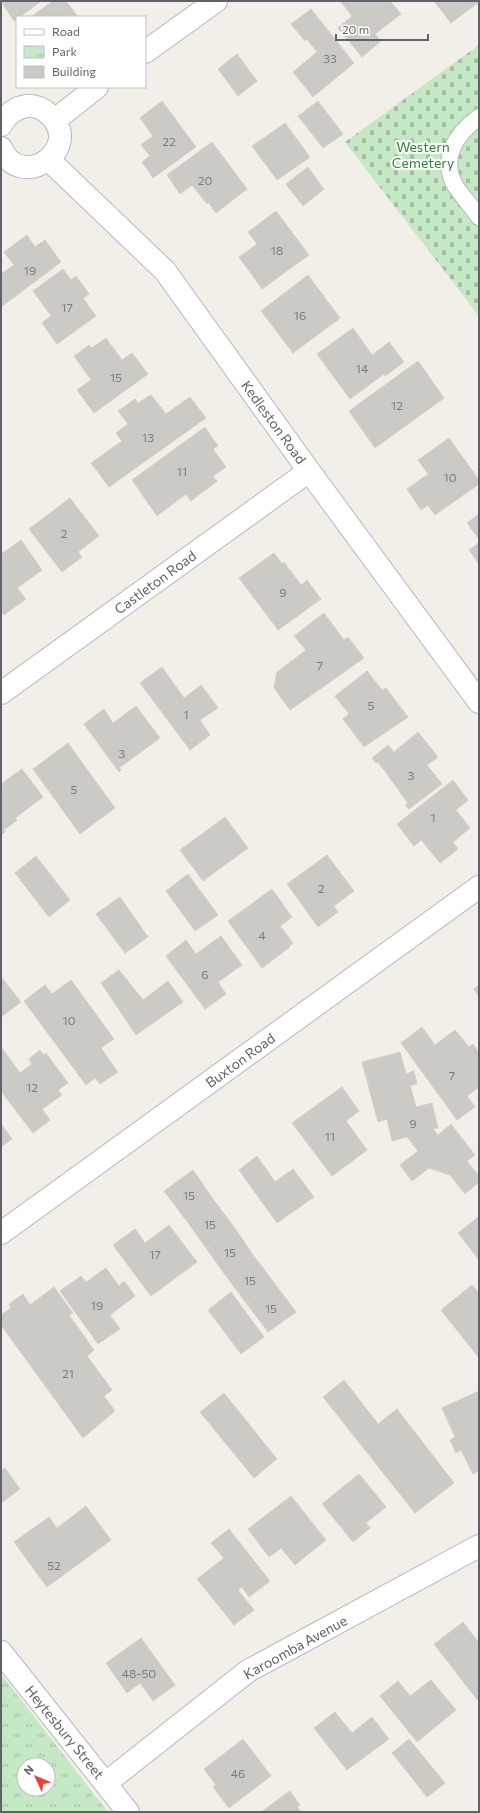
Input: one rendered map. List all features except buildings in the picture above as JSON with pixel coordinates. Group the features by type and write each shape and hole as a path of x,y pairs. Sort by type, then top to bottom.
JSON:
{"street":[{"path":"146,51 216,1"},
{"path":"55,120 96,88"},
{"path":"2,153 10,161 20,166 30,168 49,160 59,145 60,136 55,120 48,112 39,108 28,106 18,108 4,114"},
{"name":"Kedleston Road","path":"49,160 165,271 309,471 479,702"},
{"name":"Castleton Road","path":"1,693 309,471"},
{"name":"Buxton Road","path":"1,1233 479,888"},
{"name":"Karoomba Avenue","path":"106,1783 248,1671 479,1546"},
{"name":"Heytesbury Street","path":"1,1652 128,1812"}],"lane":[{"path":"479,117 465,128 455,140 450,155 450,172 456,186 479,217"}],"green space":[{"name":"Western Cemetery","path":"479,45 479,316 345,142"},
{"path":"1,1674 108,1812 1,1812"}]}
